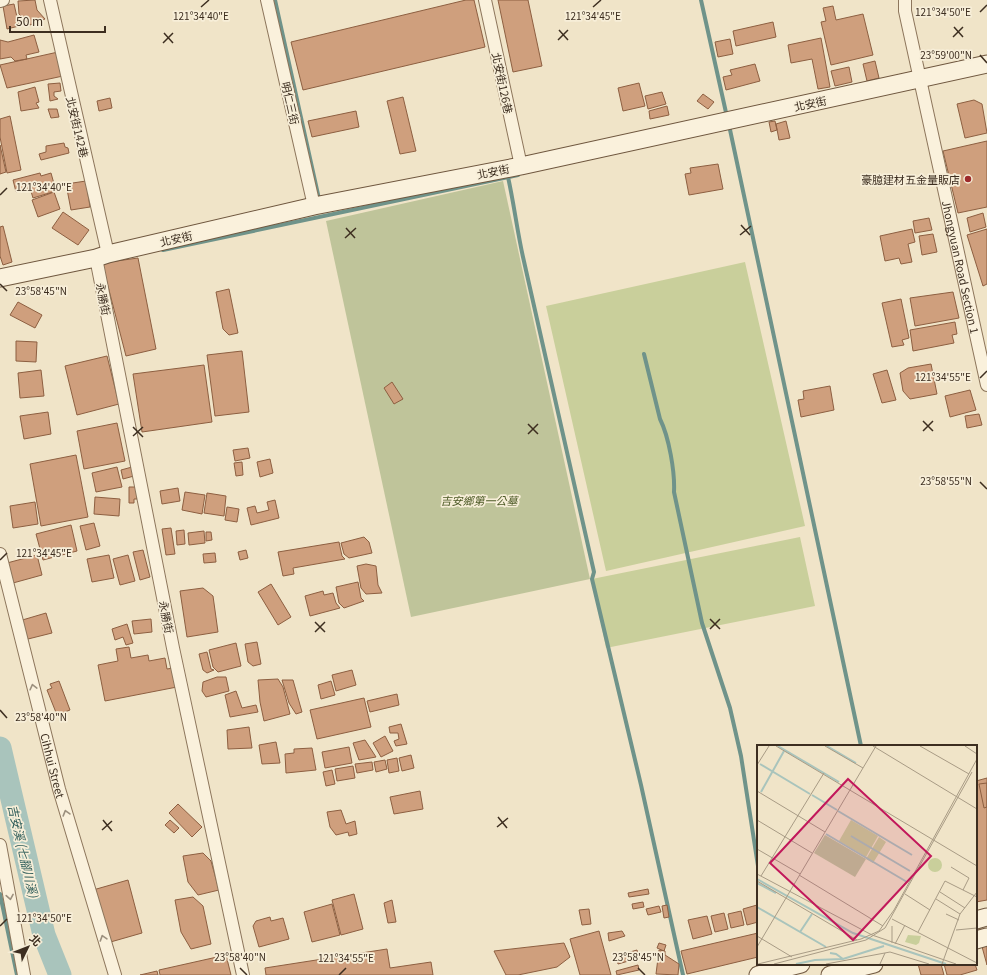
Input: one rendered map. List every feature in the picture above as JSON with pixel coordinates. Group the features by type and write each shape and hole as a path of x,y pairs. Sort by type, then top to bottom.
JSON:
{"street":[{"name":"北安街142巷","path":"50,0 102,256"},
{"name":"明仁三街","path":"267,0 314,206"},
{"name":"北安街126巷","path":"485,0 521,166"},
{"name":"Jhongyuan Road Section 1","path":"905,0 905,11 919,80 987,385"},
{"name":"北安街","path":"0,278 102,256 314,206 521,166 987,64"},
{"name":"永勝街","path":"102,256 173,648 243,975"},
{"name":"Cihhui Street","path":"0,554 59,789 115,975"},
{"path":"0,845 24,975"},
{"path":"977,920 987,917"},
{"path":"977,940 987,937"},
{"path":"758,975 797,965"},
{"path":"830,975 870,965"}],"green space":[{"name":"吉安鄉第一公墓","path":"503,181 590,579 411,617 326,221"},
{"path":"745,262 805,526 606,571 546,306"},
{"path":"800,537 815,606 606,648 592,579"}],"building":[{"path":"35,0 37,10 45,19 30,25 19,14 18,1"},
{"path":"466,0 474,0 485,47 303,90 291,42"},
{"path":"498,0 528,0 542,66 513,72"},
{"path":"14,4 19,26 7,29 3,6"},
{"path":"833,6 836,20 863,14 873,55 831,65 821,22 826,21 823,8"},
{"path":"773,22 776,37 736,46 733,31"},
{"path":"34,35 39,52 26,55 27,59 15,61 11,57 0,59 0,40 8,42"},
{"path":"821,38 830,87 818,89 812,59 791,63 788,45"},
{"path":"730,39 733,54 718,57 715,42"},
{"path":"58,52 63,76 7,88 0,65"},
{"path":"875,61 879,78 867,81 863,64"},
{"path":"755,64 760,81 726,90 723,77 732,75 730,70"},
{"path":"849,67 852,82 835,86 831,71"},
{"path":"60,83 61,91 54,92 54,96 58,99 50,101 48,84"},
{"path":"639,83 645,106 623,111 618,88"},
{"path":"35,87 39,102 36,103 39,108 21,111 18,92"},
{"path":"662,92 666,104 648,109 645,96"},
{"path":"703,94 714,102 708,109 697,101"},
{"path":"403,97 416,151 400,154 387,101"},
{"path":"110,98 112,108 99,111 97,101"},
{"path":"974,100 982,104 987,133 965,138 957,104"},
{"path":"667,106 669,115 650,119 649,111"},
{"path":"48,109 57,109 59,117 51,118"},
{"path":"356,111 359,127 312,137 308,121"},
{"path":"10,116 21,170 7,173 0,137 0,119"},
{"path":"775,121 777,130 771,132 769,122"},
{"path":"786,121 790,138 779,140 776,124"},
{"name":"豪臆建材五金量販店","path":"987,141 987,207 958,213 943,151"},
{"path":"64,143 65,147 68,148 69,153 41,160 39,154 46,152 46,146"},
{"path":"0,145 6,172 0,174"},
{"path":"718,164 723,189 689,195 685,174 691,173 690,168"},
{"path":"40,173 41,176 51,173 56,191 33,198 30,188 16,192 13,180"},
{"path":"86,181 90,207 71,210 66,184"},
{"path":"54,192 60,209 38,217 32,200"},
{"path":"63,212 89,230 78,245 52,228"},
{"path":"983,213 986,227 970,232 967,218"},
{"path":"929,218 932,230 915,233 913,221"},
{"path":"3,226 12,262 3,265 0,256 0,227"},
{"path":"912,229 915,242 908,244 912,262 901,264 899,258 885,261 880,236"},
{"path":"987,229 987,284 983,286 967,235"},
{"path":"933,234 937,252 922,255 919,236"},
{"path":"138,258 156,349 126,356 102,263"},
{"path":"229,289 238,333 229,335 223,329 216,292"},
{"path":"953,292 959,318 915,326 910,298"},
{"path":"901,299 909,338 902,340 904,345 892,347 882,303"},
{"path":"18,302 42,315 35,328 10,315"},
{"path":"955,322 957,334 952,335 954,343 913,351 910,330"},
{"path":"16,341 37,342 36,362 16,361"},
{"path":"242,351 249,412 215,416 207,355"},
{"path":"107,356 119,404 77,415 65,366"},
{"path":"931,364 937,394 910,399 903,391 900,373 908,368"},
{"path":"204,365 212,422 142,432 133,374"},
{"path":"41,370 44,396 20,398 18,373"},
{"path":"887,370 896,400 882,403 873,374"},
{"path":"392,382 403,399 394,404 384,388"},
{"path":"830,386 834,410 801,417 798,400 804,399 803,391"},
{"path":"970,390 976,410 950,417 945,396"},
{"path":"48,412 51,434 24,439 20,416"},
{"path":"979,414 982,425 967,428 965,416"},
{"path":"117,423 125,461 84,469 77,431"},
{"path":"248,448 250,458 235,461 233,450"},
{"path":"76,455 88,517 41,526 30,464"},
{"path":"270,459 273,473 260,477 257,462"},
{"path":"242,462 243,475 236,476 234,463"},
{"path":"117,467 122,487 96,492 92,473"},
{"path":"132,467 134,476 123,479 121,470"},
{"path":"129,487 137,487 137,499 134,499 134,503 129,503"},
{"path":"178,488 180,501 162,504 160,491"},
{"path":"185,492 205,495 202,514 182,510"},
{"path":"207,493 226,496 224,516 204,513"},
{"path":"95,497 120,499 119,516 94,514"},
{"path":"275,500 279,518 251,525 247,508 255,506 257,513 269,510 267,502"},
{"path":"35,502 38,524 13,528 10,506"},
{"path":"227,507 239,509 237,522 225,520"},
{"path":"94,523 100,546 86,550 80,526"},
{"path":"71,525 77,551 43,560 36,534"},
{"path":"171,528 175,554 166,555 162,529"},
{"path":"184,530 185,544 177,545 176,531"},
{"path":"204,531 205,543 189,545 188,533"},
{"path":"206,532 211,532 212,540 206,541"},
{"path":"364,537 369,542 372,553 349,558 344,554 341,543"},
{"path":"339,542 342,556 345,559 293,568 294,574 283,576 278,552"},
{"path":"143,550 150,577 140,580 133,552"},
{"path":"246,550 248,558 240,560 238,552"},
{"path":"215,553 216,562 204,563 203,554"},
{"path":"37,555 42,575 13,583 7,563"},
{"path":"109,555 114,578 92,582 87,559"},
{"path":"128,555 135,581 120,585 113,559"},
{"path":"366,564 376,566 378,585 382,593 366,594 361,588 357,566"},
{"path":"358,582 361,598 364,601 344,608 339,603 336,587"},
{"path":"271,584 291,617 278,625 258,592"},
{"path":"203,588 213,596 218,632 187,637 180,591"},
{"path":"323,591 324,595 333,593 336,603 340,608 310,616 305,596"},
{"path":"46,613 52,633 24,640 19,621"},
{"path":"151,619 152,632 134,634 132,621"},
{"path":"127,624 133,643 126,645 123,637 115,640 112,629"},
{"path":"257,642 261,664 253,666 248,662 245,644"},
{"path":"236,643 241,666 218,672 213,667 209,650"},
{"path":"129,647 131,658 148,655 149,661 165,658 167,669 173,668 177,687 105,701 98,665 118,661 116,649"},
{"path":"207,652 211,669 214,670 207,673 203,670 199,654"},
{"path":"352,670 356,685 336,691 332,675"},
{"path":"217,677 226,677 229,691 206,697 202,691 203,682"},
{"path":"278,679 283,687 290,714 264,721 260,702 258,680"},
{"path":"282,680 293,680 302,712 296,714 289,703"},
{"path":"59,681 70,710 57,715 47,690 52,688 50,684"},
{"path":"331,681 335,695 321,699 318,685"},
{"path":"236,691 242,708 256,705 258,712 230,717 225,695"},
{"path":"397,694 399,705 370,712 367,701"},
{"path":"364,698 371,727 317,739 310,710"},
{"path":"401,724 407,744 396,746 394,741 399,739 398,733 390,733 389,727"},
{"path":"249,727 252,748 228,749 227,730"},
{"path":"385,736 393,751 381,757 373,743"},
{"path":"365,740 376,757 359,760 353,743"},
{"path":"276,742 280,763 262,764 259,745"},
{"path":"349,747 352,763 325,768 322,752"},
{"path":"312,748 316,770 286,773 285,754 294,753 294,749"},
{"path":"411,755 414,768 402,771 399,758"},
{"path":"397,758 399,771 389,773 387,760"},
{"path":"385,760 387,769 376,772 374,762"},
{"path":"372,762 373,770 357,773 355,764"},
{"path":"353,766 355,778 337,781 335,769"},
{"path":"332,770 335,784 326,786 323,772"},
{"path":"987,778 987,900 977,902 977,781"},
{"path":"987,783 987,807 984,808 979,784"},
{"path":"420,791 423,809 394,814 390,797"},
{"path":"178,804 202,827 192,837 169,813"},
{"path":"341,810 346,824 355,821 357,834 349,836 348,832 336,835 330,827 327,812"},
{"path":"170,820 179,828 174,833 165,825"},
{"path":"203,853 211,861 219,890 198,895 188,882 183,856"},
{"path":"128,880 142,933 107,943 93,890"},
{"path":"648,889 649,894 629,897 628,893"},
{"path":"354,894 363,929 341,935 332,900"},
{"path":"193,897 203,906 211,944 191,949 181,932 175,900"},
{"path":"392,900 396,922 388,923 384,903"},
{"path":"643,902 644,907 633,909 632,904"},
{"path":"332,904 340,935 312,942 304,912"},
{"path":"667,905 669,917 664,918 662,906"},
{"path":"757,905 757,922 747,925 743,909"},
{"path":"659,906 661,912 648,915 646,909"},
{"path":"589,909 591,924 582,925 579,910"},
{"path":"741,911 744,925 731,928 728,914"},
{"path":"724,913 728,929 715,932 711,916"},
{"path":"707,916 712,934 693,939 688,920"},
{"path":"270,917 271,921 283,918 289,939 259,947 253,926 256,921"},
{"path":"599,931 611,975 580,975 570,939"},
{"path":"622,931 625,936 609,941 608,933"},
{"path":"757,933 757,957 687,974 681,951"},
{"path":"987,941 987,965 981,943"},
{"path":"564,943 570,957 557,967 518,975 506,975 494,951"},
{"path":"659,943 666,945 664,951 657,948"},
{"path":"387,949 390,968 431,962 433,975 266,975 265,968"},
{"path":"637,950 639,958 618,964 616,956"},
{"path":"659,950 665,951 665,955 679,964 678,975 656,974"},
{"path":"226,955 231,975 160,975 159,970"},
{"path":"638,965 639,970 617,975 616,971"},
{"path":"918,965 941,965 944,975 921,975"},
{"path":"944,965 975,965 977,970 960,975 947,975"},
{"path":"157,971 158,975 140,975"}],"waterway":[{"path":"275,0 319,199"},
{"path":"701,0 727,117"},
{"path":"729,125 861,745"},
{"path":"163,250 518,175"},
{"path":"508,177 523,257 594,572 592,579 641,785 683,975"},
{"path":"644,354 660,419 669,445 674,475 674,492 702,623 730,708 741,756 757,860"},
{"name":"吉安溪 (七腳川溪)","path":"0,748 44,935 60,975"},
{"path":"0,894 17,975"}],"place":[{"name":"豪臆建材五金量販店","path":"968,179"}]}
